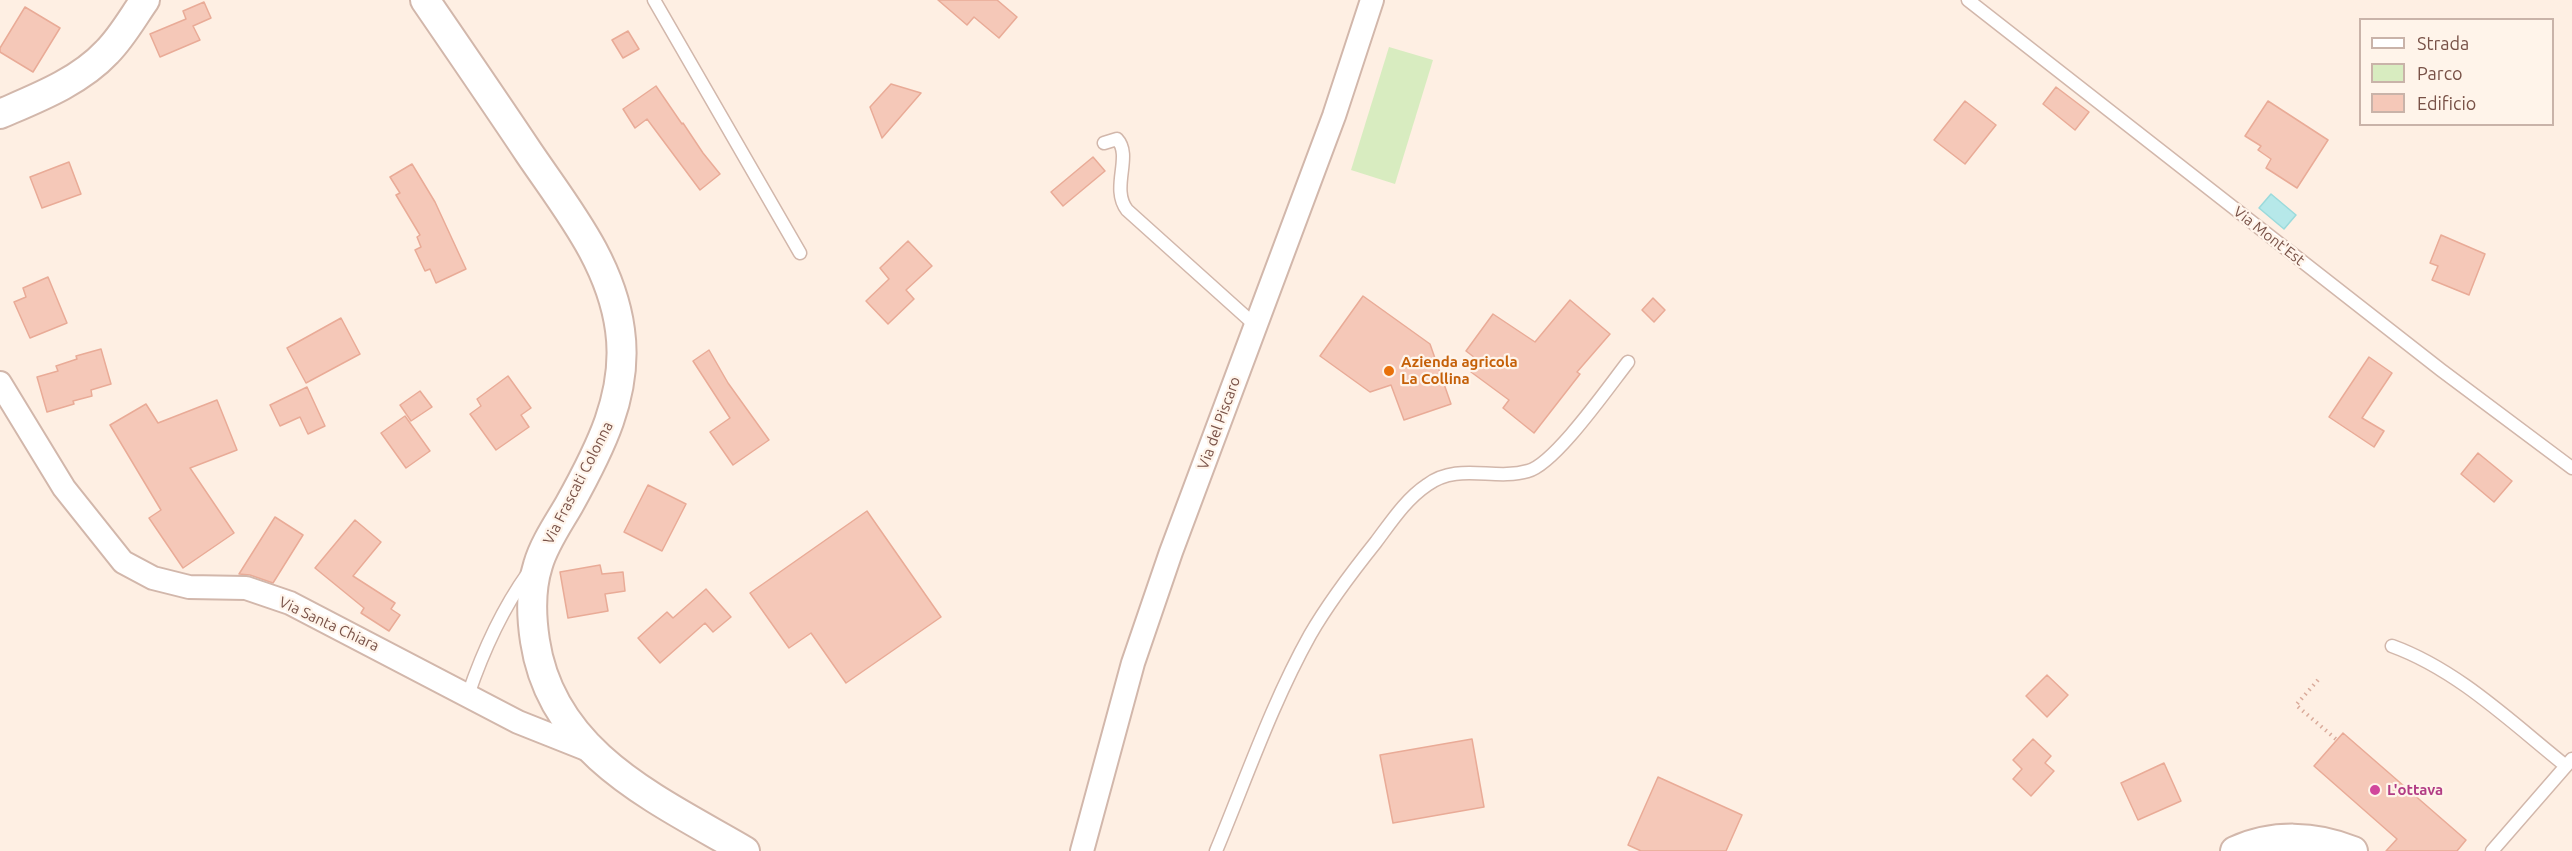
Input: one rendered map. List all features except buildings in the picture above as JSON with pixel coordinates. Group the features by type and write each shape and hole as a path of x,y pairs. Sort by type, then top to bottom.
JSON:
{"street":[{"path":"0,114 71,80 96,63 114,45 145,0"},
{"name":"Via Frascati Colonna","path":"425,0 587,239 605,273 615,302 621,352 618,391 612,414 592,463 544,550 534,578 531,606 539,664 558,710 591,751 632,783 745,851"},
{"name":"Via del Piscaro","path":"1082,851 1133,663 1171,552 1334,116 1372,0"},
{"name":"Via Santa Chiara","path":"0,383 64,488 123,562 153,578 189,587 246,588 290,603 529,727 591,751"},
{"path":"2235,851 2262,841 2294,838 2327,842 2353,851"}],"lane":[{"path":"654,0 800,253"},
{"name":"Via Mont'Est","path":"1968,0 2431,363 2572,468"},
{"path":"1104,143 1117,139 1123,149 1120,197 1127,210 1255,325"},
{"path":"1216,851 1280,695 1311,633 1354,570 1409,500 1429,483 1448,475 1468,472 1519,473 1536,468 1553,454 1628,362"},
{"path":"468,695 481,655 500,617 544,550"},
{"path":"2392,646 2422,657 2445,671 2569,762 2492,851"}],"path":[{"path":"2318,680 2296,705 2337,740"}],"green space":[{"path":"1389,47 1433,60 1395,184 1351,170"}],"water":[{"path":"2271,194 2296,215 2284,229 2259,208"}],"place":[{"name":"Azienda agricola La Collina","path":"1389,371"},
{"name":"L'ottava","path":"2375,790"}]}
